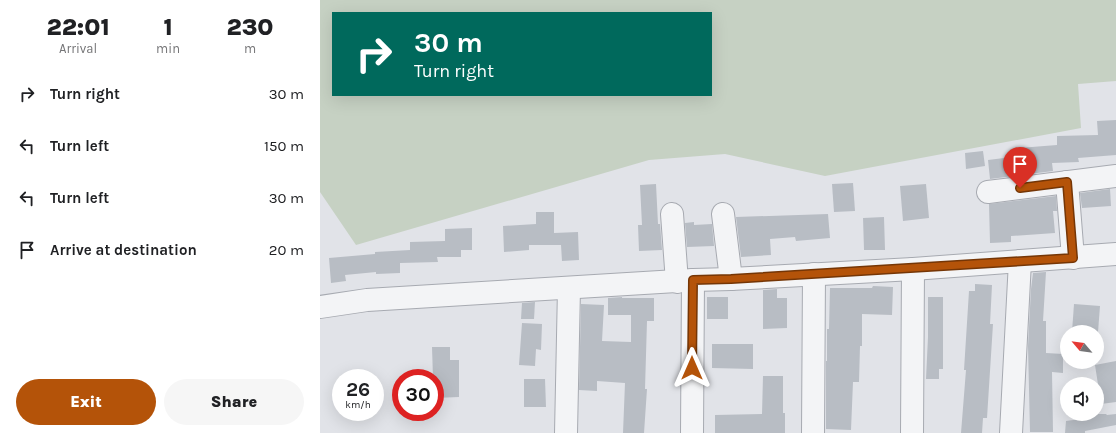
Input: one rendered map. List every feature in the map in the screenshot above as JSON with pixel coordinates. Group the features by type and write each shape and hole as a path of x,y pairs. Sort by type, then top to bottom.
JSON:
{"street":[{"path":"988,192 1116,176"},
{"path":"1067,182 1073,258"},
{"path":"672,214 685,281 692,433"},
{"path":"723,214 731,279"},
{"path":"320,307 367,300 913,268 1116,254"},
{"path":"1011,433 1020,261"},
{"path":"912,433 913,268"},
{"path":"813,433 814,274"},
{"path":"566,433 569,288"}],"green space":[{"path":"320,0 1116,0 1116,81 1078,84 1081,128 825,176 725,154 649,160 356,245 320,192"}],"building":[{"path":"1116,120 1116,155 1078,158 1079,162 1052,163 1053,171 990,179 988,160 1020,156 1019,148 1057,145 1057,136 1098,135 1097,121"},
{"path":"983,151 985,166 966,169 965,153"},
{"path":"853,183 855,211 834,212 832,184"},
{"path":"656,184 658,224 660,224 662,250 639,251 638,225 642,225 640,185"},
{"path":"926,184 929,218 903,221 900,186"},
{"path":"1110,189 1111,206 1082,208 1080,193"},
{"path":"1056,196 1057,211 1053,211 1055,233 1011,236 1011,242 990,243 989,204"},
{"path":"536,212 554,212 554,233 578,232 579,260 562,261 561,245 529,245 529,250 504,252 503,226 536,224"},
{"path":"828,214 830,238 796,241 795,237 770,239 771,255 741,257 736,217"},
{"path":"884,217 885,250 864,250 863,218"},
{"path":"694,222 694,225 712,224 714,246 687,247 685,223"},
{"path":"472,228 472,250 461,250 461,257 437,257 438,262 400,263 400,273 376,274 376,272 345,275 346,281 331,283 329,258 375,254 375,252 410,250 410,242 445,241 445,229"},
{"path":"1046,272 1043,321 1046,321 1046,353 1060,354 1060,369 1063,369 1063,373 1052,372 1053,432 1030,432 1028,346 1033,273"},
{"path":"975,284 992,285 990,324 993,324 987,418 983,418 982,433 961,433 966,370 964,370 969,291 975,291"},
{"path":"873,286 893,287 892,315 862,314 862,346 860,346 859,382 853,382 851,430 826,429 826,361 827,329 829,329 830,288 872,288"},
{"path":"777,289 777,298 787,298 787,328 763,329 763,290"},
{"path":"707,297 728,297 728,319 707,319"},
{"path":"928,297 943,297 943,369 939,369 939,379 926,379"},
{"path":"608,298 654,298 654,321 647,321 645,389 647,389 644,433 623,433 625,383 597,381 597,391 579,390 581,304 604,305 602,341 631,342 631,315 608,315"},
{"path":"535,302 534,319 521,319 522,303"},
{"path":"1074,304 1100,306 1099,325 1072,325"},
{"path":"522,323 542,324 541,350 536,349 535,366 519,365"},
{"path":"712,344 753,344 753,369 712,368"},
{"path":"432,347 450,347 450,360 459,360 459,397 444,398 444,369 433,369"},
{"path":"1116,361 1116,402 1104,404 1104,377 1097,377 1096,369 1104,369 1104,363"},
{"path":"763,376 783,376 783,413 785,413 785,433 715,433 715,415 762,414"},
{"path":"524,379 545,379 546,407 524,407"},
{"path":"1104,414 1116,414 1116,425 1085,431 1085,433 1065,433 1066,421 1104,421"}],"route":[{"path":"692,368 693,280 1073,258 1067,182 1020,188"}]}
